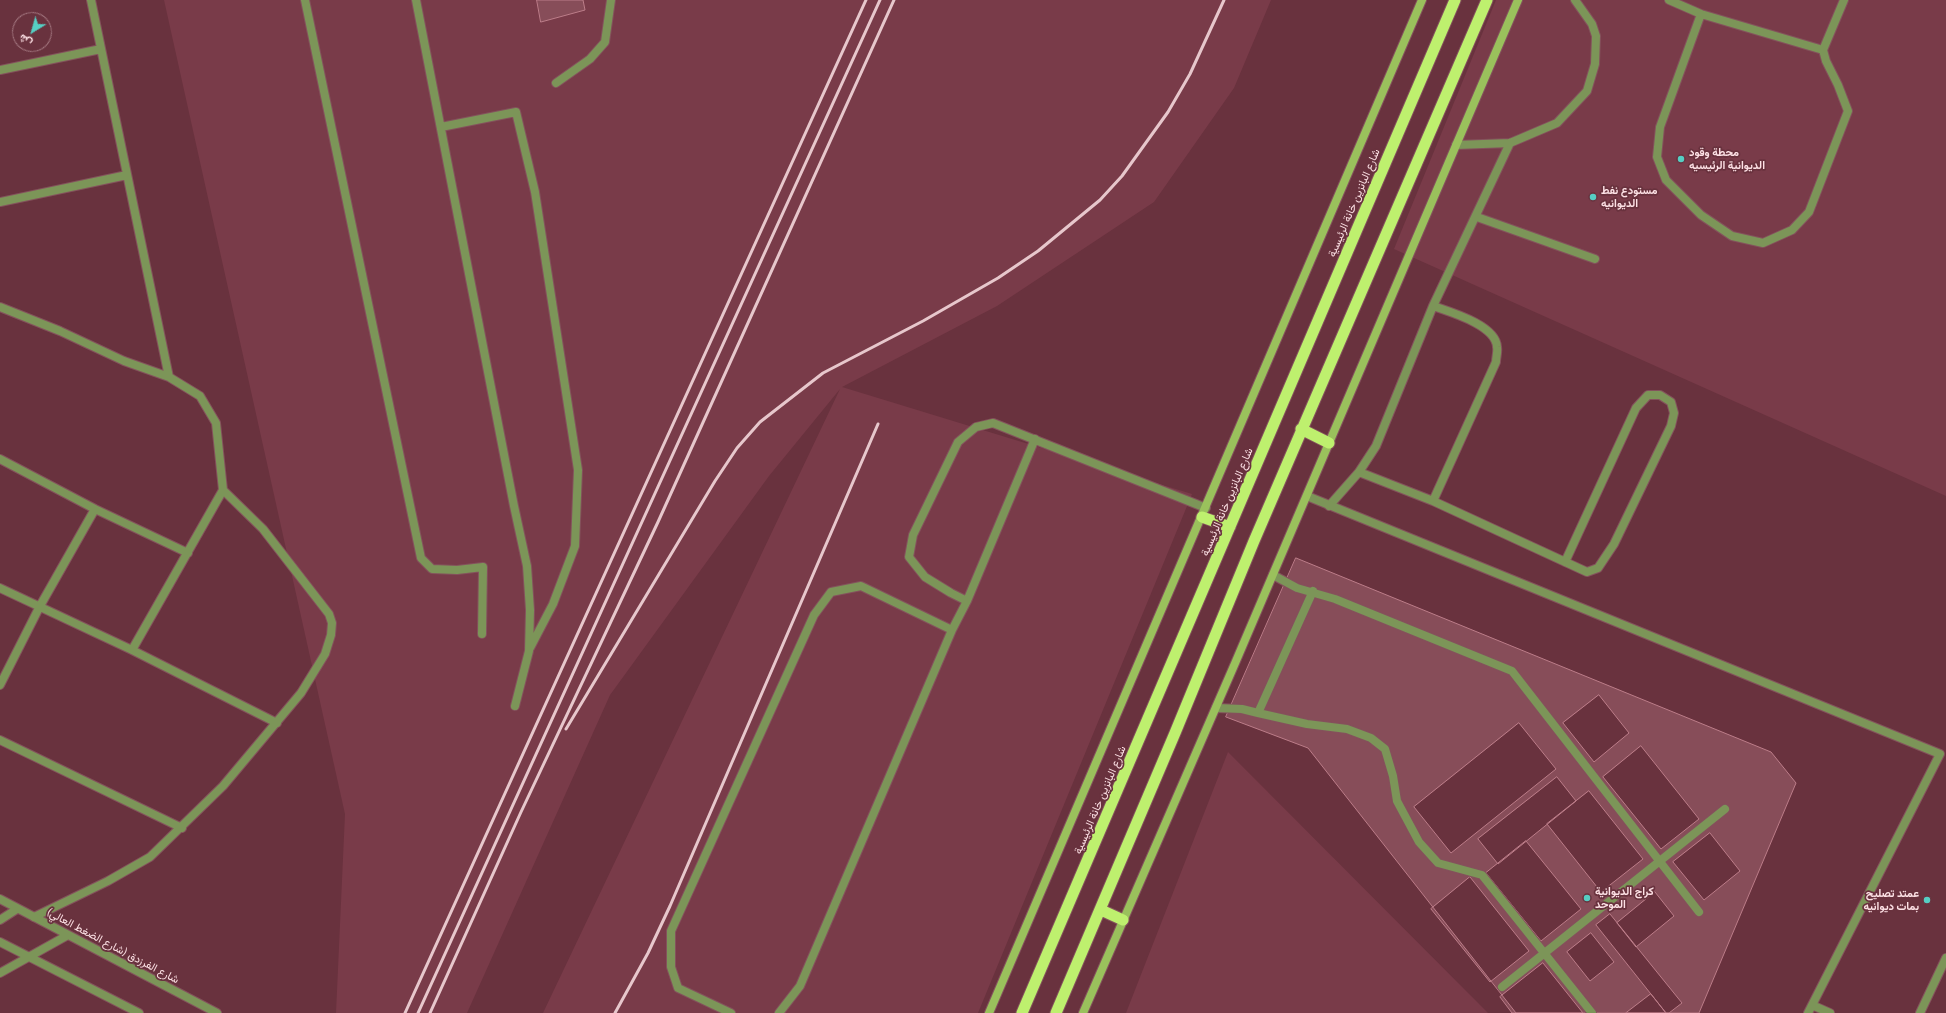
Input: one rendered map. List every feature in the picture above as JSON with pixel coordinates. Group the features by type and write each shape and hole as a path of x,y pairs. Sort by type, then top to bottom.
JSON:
{"highway":[{"name":"شارع البانزين خانة الرئيسية","path":"1022,1013 1455,0"},
{"path":"1056,1013 1101,910 1301,429 1487,0"},
{"path":"1301,429 1329,443"},
{"path":"1204,512 1230,527"},
{"path":"1101,910 1124,920"}],"main road":[{"path":"989,1013 1422,0"},
{"path":"1083,1013 1273,576 1518,0"}],"street":[{"path":"91,0 168,377"},
{"path":"304,0 421,558 432,568 457,570 483,567 482,634"},
{"path":"416,0 514,506 527,566 530,610 529,651"},
{"path":"556,83 590,59 605,42 612,0"},
{"path":"1456,145 1510,143 1557,122 1587,91 1595,64 1596,36 1592,24 1575,0"},
{"path":"1669,0 1701,14 1823,50"},
{"path":"1701,14 1660,127 1657,157 1666,180 1701,215 1732,236 1764,243 1792,230 1809,212 1848,111 1838,85 1826,61 1823,50 1844,0"},
{"path":"0,70 101,49"},
{"path":"441,127 516,112 535,192 578,470 575,546 553,604 529,651 515,706"},
{"path":"1329,506 1359,472 1376,446 1433,306 1510,143"},
{"path":"0,202 127,175"},
{"path":"1476,217 1594,259"},
{"path":"1433,306 1477,323 1490,334 1497,345 1496,362 1433,501"},
{"path":"0,307 60,331 124,360 168,377 200,396 216,424 223,490 132,650"},
{"path":"1359,472 1433,501 1565,562 1587,572 1598,568 1614,544 1671,426 1674,414 1670,402 1660,395 1648,395 1636,408 1565,562"},
{"path":"967,601 925,577 909,557 913,535 958,442 976,427 993,423 1035,439 1204,512"},
{"path":"779,1013 800,986 952,630 967,601 1035,439"},
{"path":"0,459 95,509 188,553"},
{"path":"34,917 108,881 150,857 182,828 223,786 301,693 325,654 331,635 332,623 329,614 263,529 223,490"},
{"path":"1307,496 1940,754 1808,1013"},
{"path":"0,685 40,606 95,509"},
{"path":"1273,576 1297,588 1313,591 1512,671 1699,912"},
{"path":"731,1013 678,988 671,967 671,931 814,615 831,592 861,586 952,630"},
{"path":"0,588 132,650 277,723"},
{"path":"1258,712 1313,591"},
{"path":"1216,708 1242,709 1307,724 1347,729 1371,738 1385,749 1393,776 1397,801 1419,842 1438,863 1482,875 1592,1013"},
{"path":"0,740 182,828"},
{"path":"1502,987 1725,810"},
{"name":"شارع الفرزدق (شارع الضغط العالي)","path":"0,899 217,1013"},
{"path":"0,920 18,908"},
{"path":"0,973 68,935"},
{"path":"0,942 139,1013"},
{"path":"1920,1013 1946,958"},
{"path":"1812,1005 1830,1013"}],"shaded area":[{"path":"164,0 1271,0 1234,88 1154,202 997,306 842,387 1192,494 978,1013 543,1013 840,389 769,476 610,695 467,1013 336,1013 345,814"},
{"path":"1496,0 1946,0 1946,496 1394,249"},
{"path":"1228,752 1488,1013 1126,1013"}],"building":[{"path":"537,0 583,0 585,10 541,22"},
{"name":"كراج الديوانية الموحد","path":"1296,558 1771,752 1796,783 1699,1013 1516,1013 1308,748 1226,717"},
{"path":"1599,695 1629,733 1594,762 1563,723"},
{"path":"1519,723 1556,769 1451,853 1414,807"},
{"path":"1641,746 1699,819 1661,849 1603,777"},
{"path":"1557,777 1576,801 1498,864 1478,839"},
{"path":"1589,791 1643,859 1601,892 1547,824"},
{"path":"1710,833 1740,871 1704,900 1673,862"},
{"path":"1526,841 1581,909 1541,941 1486,873"},
{"path":"1470,877 1529,951 1490,982 1431,909"},
{"path":"1655,892 1674,916 1636,947 1617,923"},
{"path":"1610,914 1682,1003 1669,1013 1666,1013 1596,925"},
{"path":"1591,933 1614,962 1590,981 1567,952"},
{"path":"1543,963 1583,1013 1512,1013 1500,997"},
{"path":"1651,994 1666,1013 1626,1013"}],"railway":[{"path":"405,1013 866,0"},
{"path":"418,1013 880,0"},
{"path":"430,1013 521,812 658,522 894,0"},
{"path":"566,729 715,481 737,448 760,422 823,373 923,321 998,278 1038,251 1100,200 1122,176 1168,112 1190,74 1224,0"},
{"path":"615,1013 648,953 670,906 878,424"}],"place":[{"name":"محطة وقود الديوانية الرئيسيه","path":"1681,159"},
{"name":"مستودع نفط الديوانيه","path":"1593,197"},
{"name":"كراج الديوانية الموحد","path":"1587,898"},
{"name":"عمتد تصليح بمات ديوانيه","path":"1927,900"}]}
